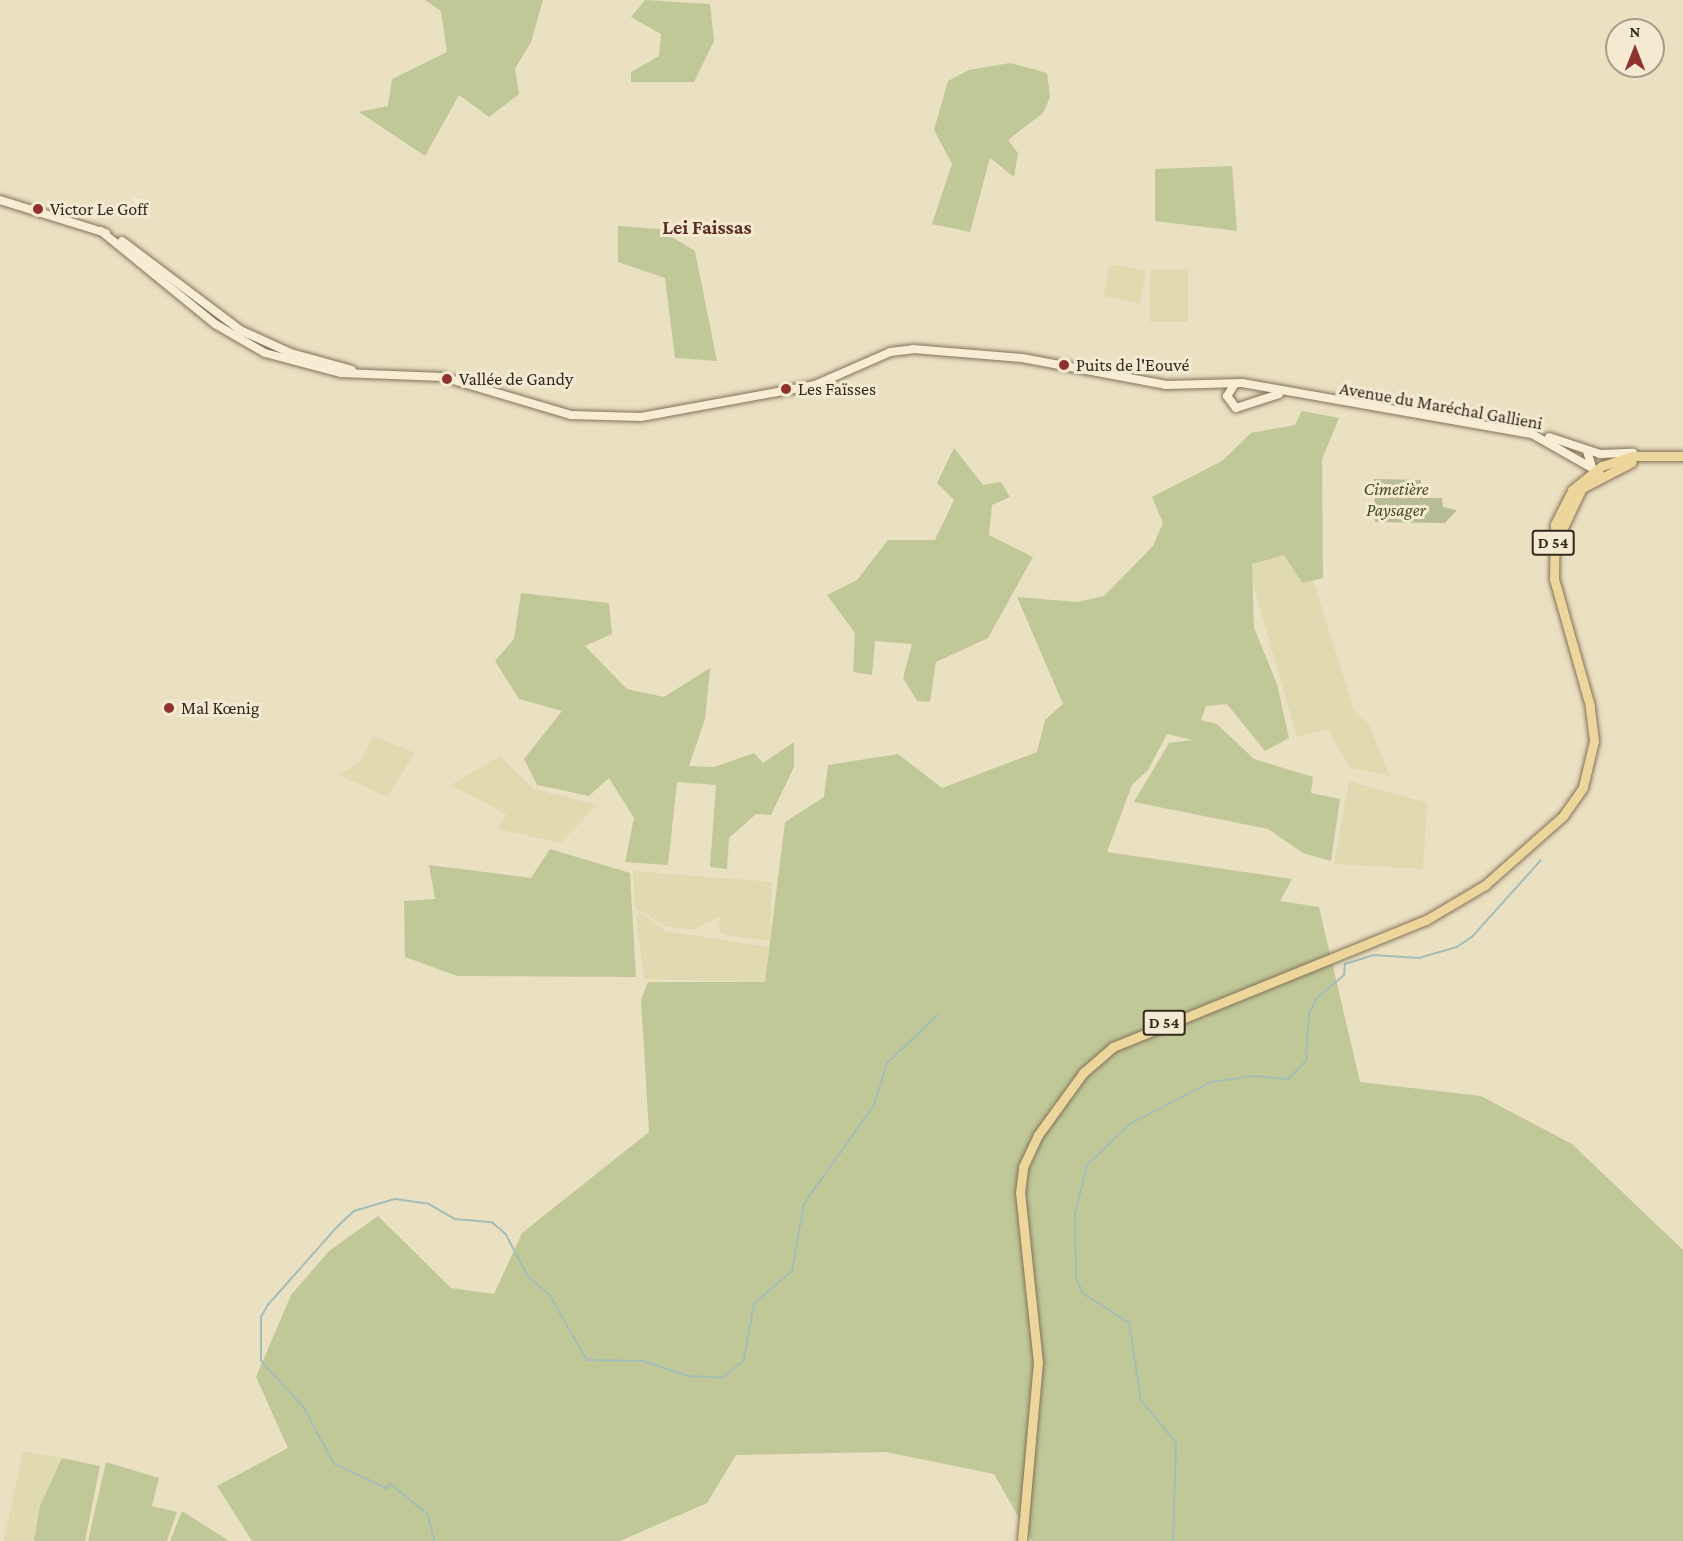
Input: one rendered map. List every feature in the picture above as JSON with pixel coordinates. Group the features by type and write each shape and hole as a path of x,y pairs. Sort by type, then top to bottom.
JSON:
{"main road":[{"name":"D 54","path":"1022,1541 1038,1363 1020,1193 1023,1167 1038,1135 1083,1073 1125,1040 1426,920 1485,885 1563,816 1583,787 1594,741 1590,706 1554,579 1553,534 1560,510 1580,481 1621,459 1658,454 1683,457"},
{"name":"D 54","path":"1562,612 1557,553 1565,516 1578,493 1596,472 1636,461 1683,457"}],"street":[{"path":"0,200 101,231 240,341 316,370 443,377 570,416 641,417 815,385 890,352 913,349 1209,386 1234,384 1249,388 1250,402 1236,408 1227,396 1209,386"},
{"path":"1227,396 1234,384"},
{"name":"Avenue du Maréchal Gallieni","path":"1249,388 1299,394 1533,434 1580,466 1596,472"},
{"name":"Avenue du Maréchal Gallieni","path":"1250,402 1268,395 1299,394"},
{"path":"1533,434 1587,451 1658,454"},
{"path":"1587,451 1596,472"},
{"path":"1580,466 1580,481"}],"shaded area":[{"path":"1114,265 1146,270 1140,304 1104,296 1108,269"},
{"path":"1150,269 1188,269 1188,322 1150,322"},
{"path":"1284,555 1302,583 1313,580 1355,713 1368,723 1390,776 1350,768 1328,729 1297,737 1252,581 1252,563"},
{"path":"373,736 415,753 387,797 339,775 360,762"},
{"path":"500,756 534,789 597,805 560,843 498,829 506,814 451,785"},
{"path":"1349,781 1427,803 1423,869 1334,864"},
{"path":"633,871 772,882 770,941 725,935 719,930 720,917 693,930 664,926 635,907"},
{"path":"641,912 665,931 769,947 765,982 644,979 636,916"},
{"path":"23,1451 62,1458 40,1506 34,1541 4,1541"}],"green space":[{"path":"425,0 543,0 531,42 515,69 519,94 489,117 459,95 425,156 359,112 388,106 392,79 447,52 441,11"},
{"path":"645,0 710,4 714,41 694,82 631,82 631,72 659,56 661,34 631,17"},
{"path":"1010,63 1047,73 1050,97 1043,113 1008,140 1018,153 1014,177 990,158 970,232 932,224 952,164 934,130 948,81 969,70"},
{"path":"1232,166 1237,231 1155,221 1155,169"},
{"path":"618,226 659,229 695,251 717,361 675,358 665,278 618,262"},
{"path":"1302,411 1339,418 1322,459 1323,578 1302,583 1284,555 1252,564 1254,628 1277,684 1289,738 1265,751 1227,704 1206,706 1201,720 1217,724 1254,759 1313,777 1311,793 1340,799 1331,861 1303,853 1268,829 1134,802 1169,743 1192,740 1167,734 1148,770 1132,785 1107,852 1292,879 1280,901 1319,907 1360,1082 1481,1096 1572,1144 1683,1250 1683,1541 1032,1541 994,1474 886,1452 736,1455 707,1503 620,1541 252,1541 217,1486 288,1448 256,1377 291,1295 329,1251 378,1216 451,1288 494,1294 522,1233 649,1132 641,1000 648,982 765,982 785,822 824,797 828,765 898,754 942,788 1037,752 1045,720 1063,704 1017,597 1077,602 1104,596 1153,546 1163,523 1152,497 1222,461 1251,433 1295,425"},
{"path":"954,448 983,485 1001,482 1010,497 992,505 989,535 1033,557 988,638 936,662 930,702 917,701 903,678 912,644 875,641 872,675 853,672 855,633 827,595 857,580 888,540 935,540 954,500 937,483"},
{"name":"Cimetière Paysager","path":"1374,479 1421,480 1422,498 1442,498 1443,507 1457,510 1445,523 1375,522"},
{"path":"521,593 609,603 612,634 585,646 627,689 664,697 710,668 705,719 689,766 714,767 754,753 763,763 794,742 794,767 771,815 756,814 729,838 727,869 710,867 716,785 677,782 668,865 625,862 634,818 609,778 589,796 537,785 524,759 562,711 519,699 495,661 514,639"},
{"path":"550,849 630,873 636,977 457,976 405,957 404,901 435,899 429,865 531,878"},
{"path":"62,1458 100,1466 85,1541 34,1541 40,1506"},
{"path":"106,1462 159,1478 152,1506 177,1512 167,1541 88,1541"},
{"path":"182,1511 223,1537 229,1541 170,1541"}],"waterway":[{"path":"1173,1541 1176,1443 1141,1401 1129,1323 1083,1294 1076,1278 1075,1214 1087,1165 1130,1124 1211,1082 1254,1076 1288,1079 1306,1061 1309,1013 1318,997 1344,975 1345,964 1374,955 1419,958 1457,947 1472,937 1541,860"},
{"path":"434,1541 428,1515 390,1484 387,1489 334,1464 303,1407 261,1361 261,1317 268,1305 338,1226 354,1211 395,1199 429,1204 455,1219 492,1222 506,1234 528,1276 550,1295 587,1360 644,1361 688,1376 722,1378 744,1360 754,1304 792,1271 804,1204 874,1105 887,1063 939,1014"}],"place":[{"name":"Victor Le Goff","path":"38,209"},
{"name":"Puits de l'Eouvé","path":"1064,365"},
{"name":"Vallée de Gandy","path":"447,379"},
{"name":"Les Faïsses","path":"786,389"},
{"name":"Mal Kœnig","path":"169,708"}],"district":[{"name":"Lei Faissas","path":"707,227"}]}
